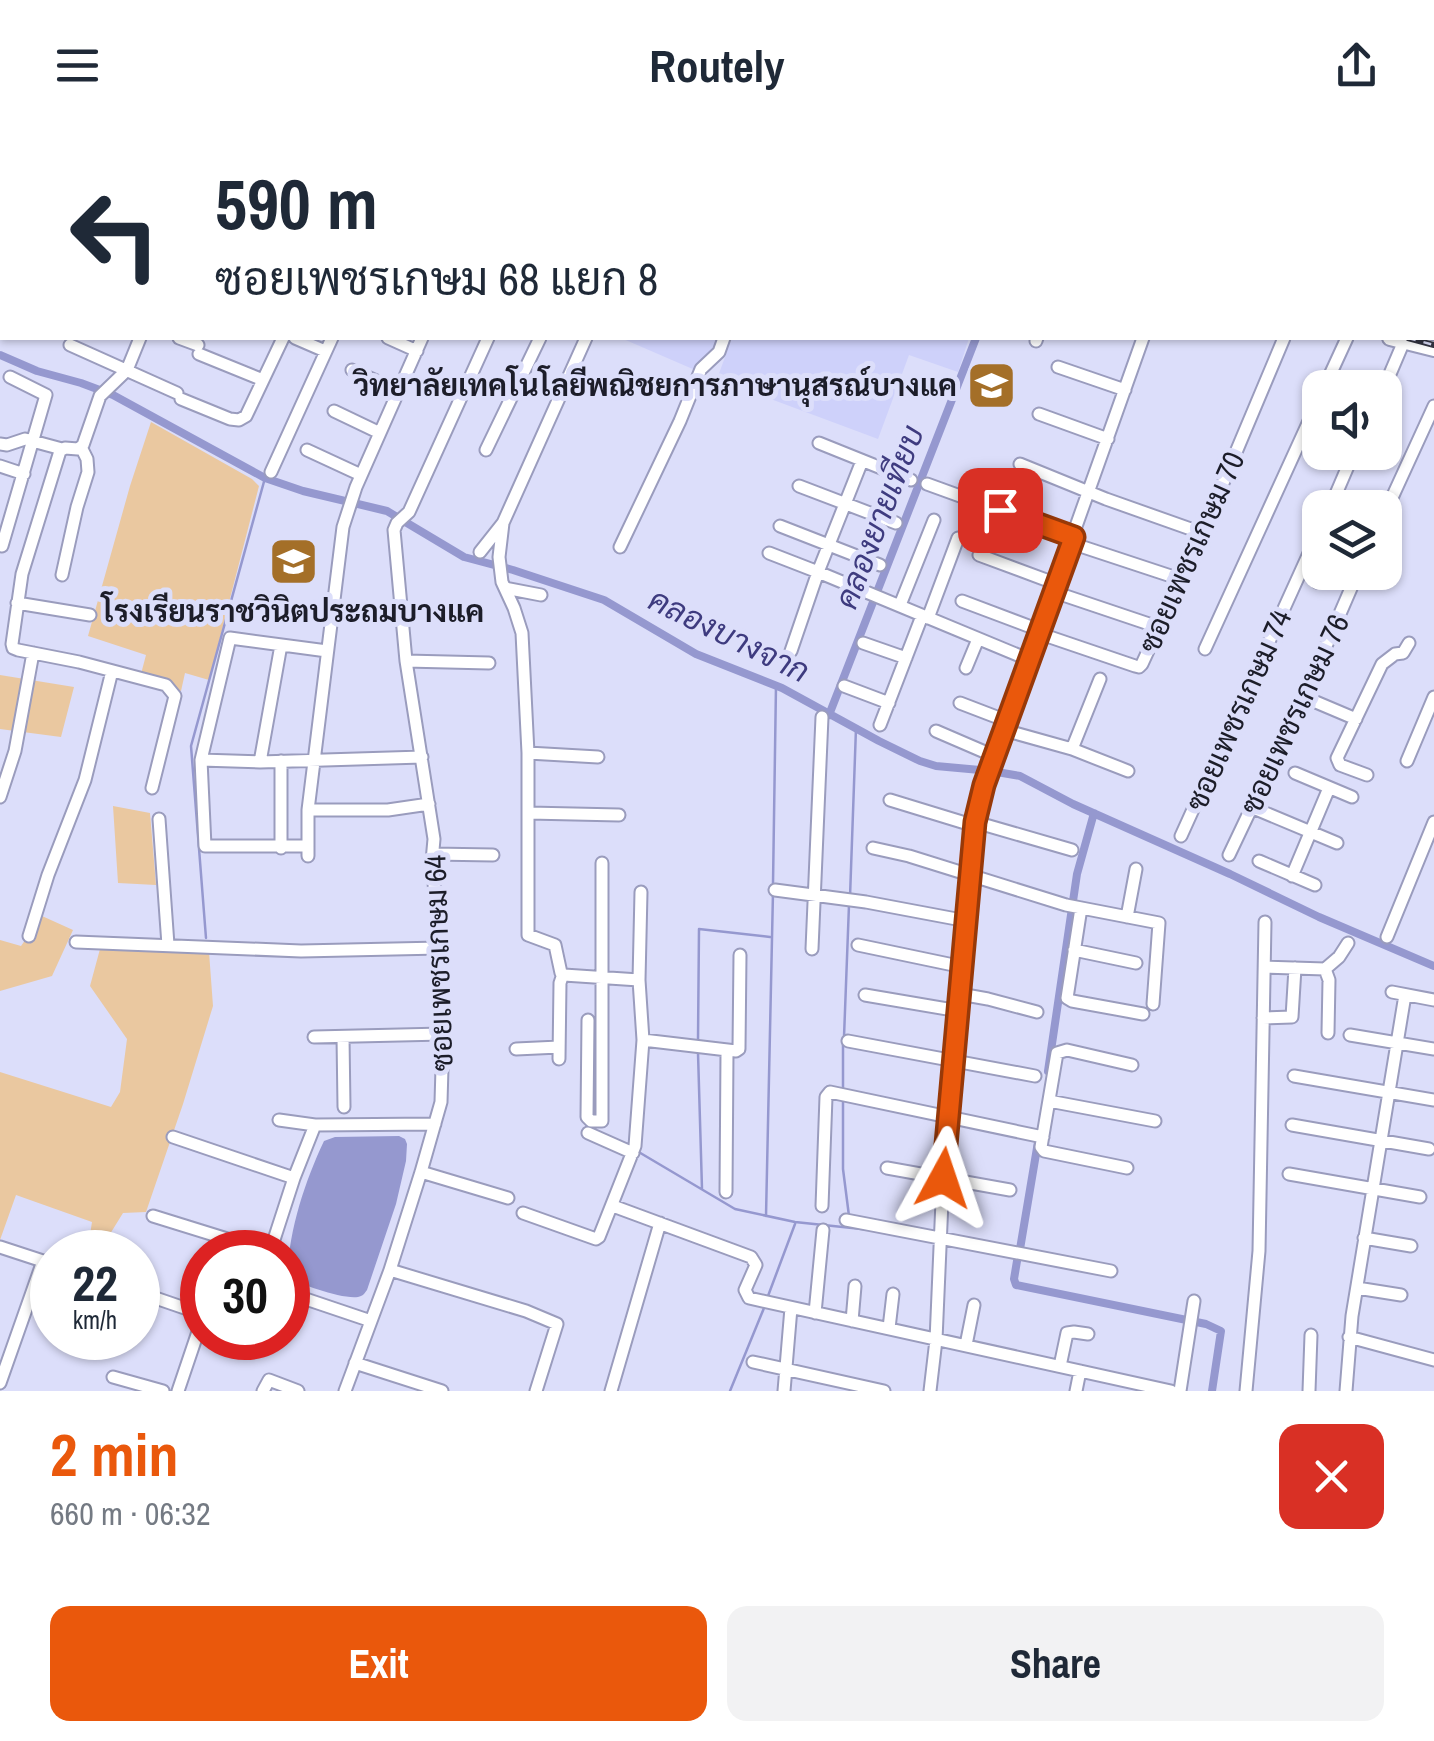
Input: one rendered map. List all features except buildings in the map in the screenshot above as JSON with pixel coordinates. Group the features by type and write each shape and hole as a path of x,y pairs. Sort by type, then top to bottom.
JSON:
{"main road":[{"path":"1397,340 1434,349"}],"street":[{"path":"81,447 107,389 127,370 139,340"},
{"path":"182,340 262,380"},
{"path":"70,345 239,420 246,416 283,340"},
{"path":"300,340 325,351"},
{"path":"270,472 331,340"},
{"path":"392,340 416,351"},
{"path":"327,651 230,638 201,760 204,846 308,851 313,760 343,527 421,340"},
{"name":"ซอยเพชรเกษม 64","path":"345,1391 390,1270 442,1092 434,839 406,660 394,530 409,512 487,340"},
{"path":"486,450 539,340"},
{"path":"480,552 503,523 585,340"},
{"path":"620,547 701,369 719,352 723,340"},
{"path":"930,1391 943,1178 975,824 984,785 1141,340"},
{"name":"ซอยเพชรเกษม 70","path":"1038,632 1139,666 1202,533 1283,340"},
{"path":"1332,370 1346,340"},
{"path":"1389,370 1397,340"},
{"path":"1058,367 1125,390"},
{"path":"352,370 399,391"},
{"path":"2,546 46,395 10,377"},
{"path":"1396,490 1434,406"},
{"path":"334,411 380,433"},
{"path":"1038,414 1108,439"},
{"path":"1204,649 1302,435"},
{"path":"0,444 25,438 62,449 81,447"},
{"path":"819,444 911,480"},
{"path":"62,575 88,472 81,447"},
{"path":"62,449 22,574 13,648 166,685 175,696 152,788"},
{"path":"307,450 362,475"},
{"path":"791,651 862,461"},
{"path":"1020,464 1202,533"},
{"path":"0,466 24,474"},
{"path":"926,484 1180,579"},
{"path":"799,486 896,523"},
{"path":"895,604 934,520"},
{"path":"503,523 499,557 504,585 522,633 528,753 528,935 555,945 562,974 559,1054 516,1049"},
{"path":"780,526 880,564"},
{"path":"880,725 958,538"},
{"path":"769,553 1030,660"},
{"path":"979,555 1158,627"},
{"name":"ซอยเพชรเกษม 74","path":"1181,836 1302,581"},
{"path":"504,585 540,595"},
{"name":"ซอยเพชรเกษม 76","path":"1230,855 1350,590"},
{"path":"962,602 1038,632"},
{"path":"17,603 90,616"},
{"path":"966,668 978,639"},
{"path":"863,642 906,658"},
{"path":"1366,774 1337,761 1382,664 1403,653 1408,643"},
{"path":"260,762 281,645"},
{"path":"0,797 16,751 33,654"},
{"path":"406,660 490,663"},
{"path":"29,936 85,780 112,671"},
{"path":"1072,750 1100,679"},
{"path":"844,686 889,703"},
{"path":"1304,697 1356,719"},
{"path":"1406,761 1434,697"},
{"path":"960,704 1128,771"},
{"path":"812,949 822,716"},
{"path":"936,731 993,759"},
{"path":"528,753 598,757"},
{"path":"201,760 422,757"},
{"path":"281,761 281,848"},
{"path":"1296,774 1352,797"},
{"path":"1292,876 1329,788"},
{"path":"890,800 1072,850"},
{"path":"308,810 388,810 429,804"},
{"path":"1252,806 1337,843"},
{"path":"529,813 618,814"},
{"path":"158,819 168,945"},
{"path":"1387,937 1434,822"},
{"path":"873,848 1074,907 1158,923 1153,1004"},
{"path":"433,854 493,855"},
{"path":"1259,861 1315,885"},
{"path":"588,1020 587,1117 602,1121 602,863"},
{"path":"1127,917 1136,869"},
{"path":"775,890 866,902 967,922"},
{"path":"523,1213 596,1239 600,1237 634,1150 642,1040 641,892"},
{"path":"1074,907 1074,950 1067,998 1143,1014"},
{"path":"1246,1391 1259,1251 1265,922"},
{"path":"76,942 302,950 440,948"},
{"path":"1264,968 1325,969 1339,958 1348,942"},
{"path":"858,945 963,967"},
{"path":"1074,950 1136,962"},
{"path":"642,1040 736,1052 740,1048 740,955"},
{"path":"1264,1018 1292,1017 1295,968"},
{"path":"1325,969 1329,980 1328,1033"},
{"path":"562,974 640,980"},
{"path":"960,994 1037,1012"},
{"path":"1346,1391 1356,1288 1397,1043 1399,994 1434,1000"},
{"path":"865,996 958,1011"},
{"path":"314,1037 442,1034"},
{"path":"1350,1035 1434,1050"},
{"path":"343,1037 344,1106"},
{"path":"848,1041 1035,1076"},
{"path":"1127,1168 1044,1152 1042,1147 1058,1053 1067,1050 1132,1065"},
{"path":"726,1192 727,1052"},
{"path":"1294,1076 1434,1100"},
{"path":"822,1206 832,1094 1043,1137"},
{"path":"1050,1101 1154,1121"},
{"path":"279,1120 315,1125 435,1124"},
{"path":"277,1230 315,1125"},
{"path":"1292,1125 1429,1149"},
{"path":"588,1133 634,1150"},
{"path":"173,1137 294,1178"},
{"path":"887,1168 1010,1190"},
{"path":"421,1172 508,1198"},
{"path":"1290,1174 1420,1197"},
{"path":"613,1206 750,1257 756,1265 746,1294 765,1302 1171,1391"},
{"path":"153,1216 198,1230"},
{"path":"846,1220 1111,1271"},
{"path":"611,1391 660,1223"},
{"path":"815,1313 823,1230"},
{"path":"1364,1238 1411,1246"},
{"path":"0,1247 30,1256"},
{"path":"390,1270 557,1324 536,1391"},
{"path":"852,1320 855,1286"},
{"path":"1356,1288 1401,1295"},
{"path":"889,1328 893,1294"},
{"path":"310,1300 371,1321"},
{"path":"1180,1391 1194,1301"},
{"path":"0,1383 30,1302"},
{"path":"966,1345 974,1305"},
{"path":"784,1391 791,1308"},
{"path":"1060,1366 1066,1333 1088,1334"},
{"path":"1309,1391 1311,1335"},
{"path":"1349,1337 1434,1360"},
{"path":"178,1391 188,1360"},
{"path":"753,1362 884,1391"},
{"path":"355,1364 442,1391"},
{"path":"1076,1391 1080,1370"},
{"path":"113,1377 132,1387 162,1391"},
{"path":"263,1391 269,1380 298,1391"}],"shaded area":[{"path":"626,340 717,340 695,370"},
{"path":"731,340 968,340 958,372 909,355 878,439 717,379"},
{"path":"151,422 259,486 209,680 185,673 181,691 141,674 146,655 88,636"},
{"path":"0,675 74,687 61,737 0,729"},
{"path":"113,806 150,813 156,885 118,883"},
{"path":"42,916 73,930 52,976 0,991 0,940 21,946"},
{"path":"100,949 209,952 213,1006 146,1212 123,1213 112,1230 91,1230 92,1222 16,1195 0,1240 0,1072 111,1107 120,1092 127,1039 90,986"},
{"path":"399,1136 407,1144 396,1204 367,1290 355,1297 310,1287 310,1230 294,1230 298,1208 324,1141 335,1137"}],"waterway":[{"name":"คลองยายเทียบ","path":"829,715 975,340"},
{"name":"คลองบางจาก","path":"0,355 113,395 265,478 387,511 464,557 604,600 696,654 782,688 920,761 1020,776 1319,917 1434,966"},
{"path":"206,938 191,746 265,478"},
{"path":"773,884 776,685"},
{"path":"850,897 856,728"},
{"path":"1048,1071 1077,874 1094,813"},
{"path":"766,1216 773,892"},
{"path":"844,1037 849,905"},
{"path":"698,1040 699,929 770,937"},
{"path":"843,1045 843,1092"},
{"path":"698,1053 702,1189"},
{"path":"843,1100 843,1169 849,1216"},
{"path":"1020,1249 1038,1142"},
{"path":"637,1151 735,1209 795,1222 871,1230"},
{"path":"768,1296 795,1224"},
{"path":"1017,1261 1016,1285 1206,1324 1221,1331 1212,1391"},
{"path":"730,1391 764,1308"}],"railway":[{"path":"1415,340 1434,345"}],"place":[{"name":"วิทยาลัยเทคโนโลยีพณิชยการภาษานุสรณ์บางแค","path":"992,385"},
{"name":"โรงเรียนราชวินิตประถมบางแค","path":"293,562"}],"route":[{"path":"943,1178 975,822 984,785 1074,537 1000,510"}]}
